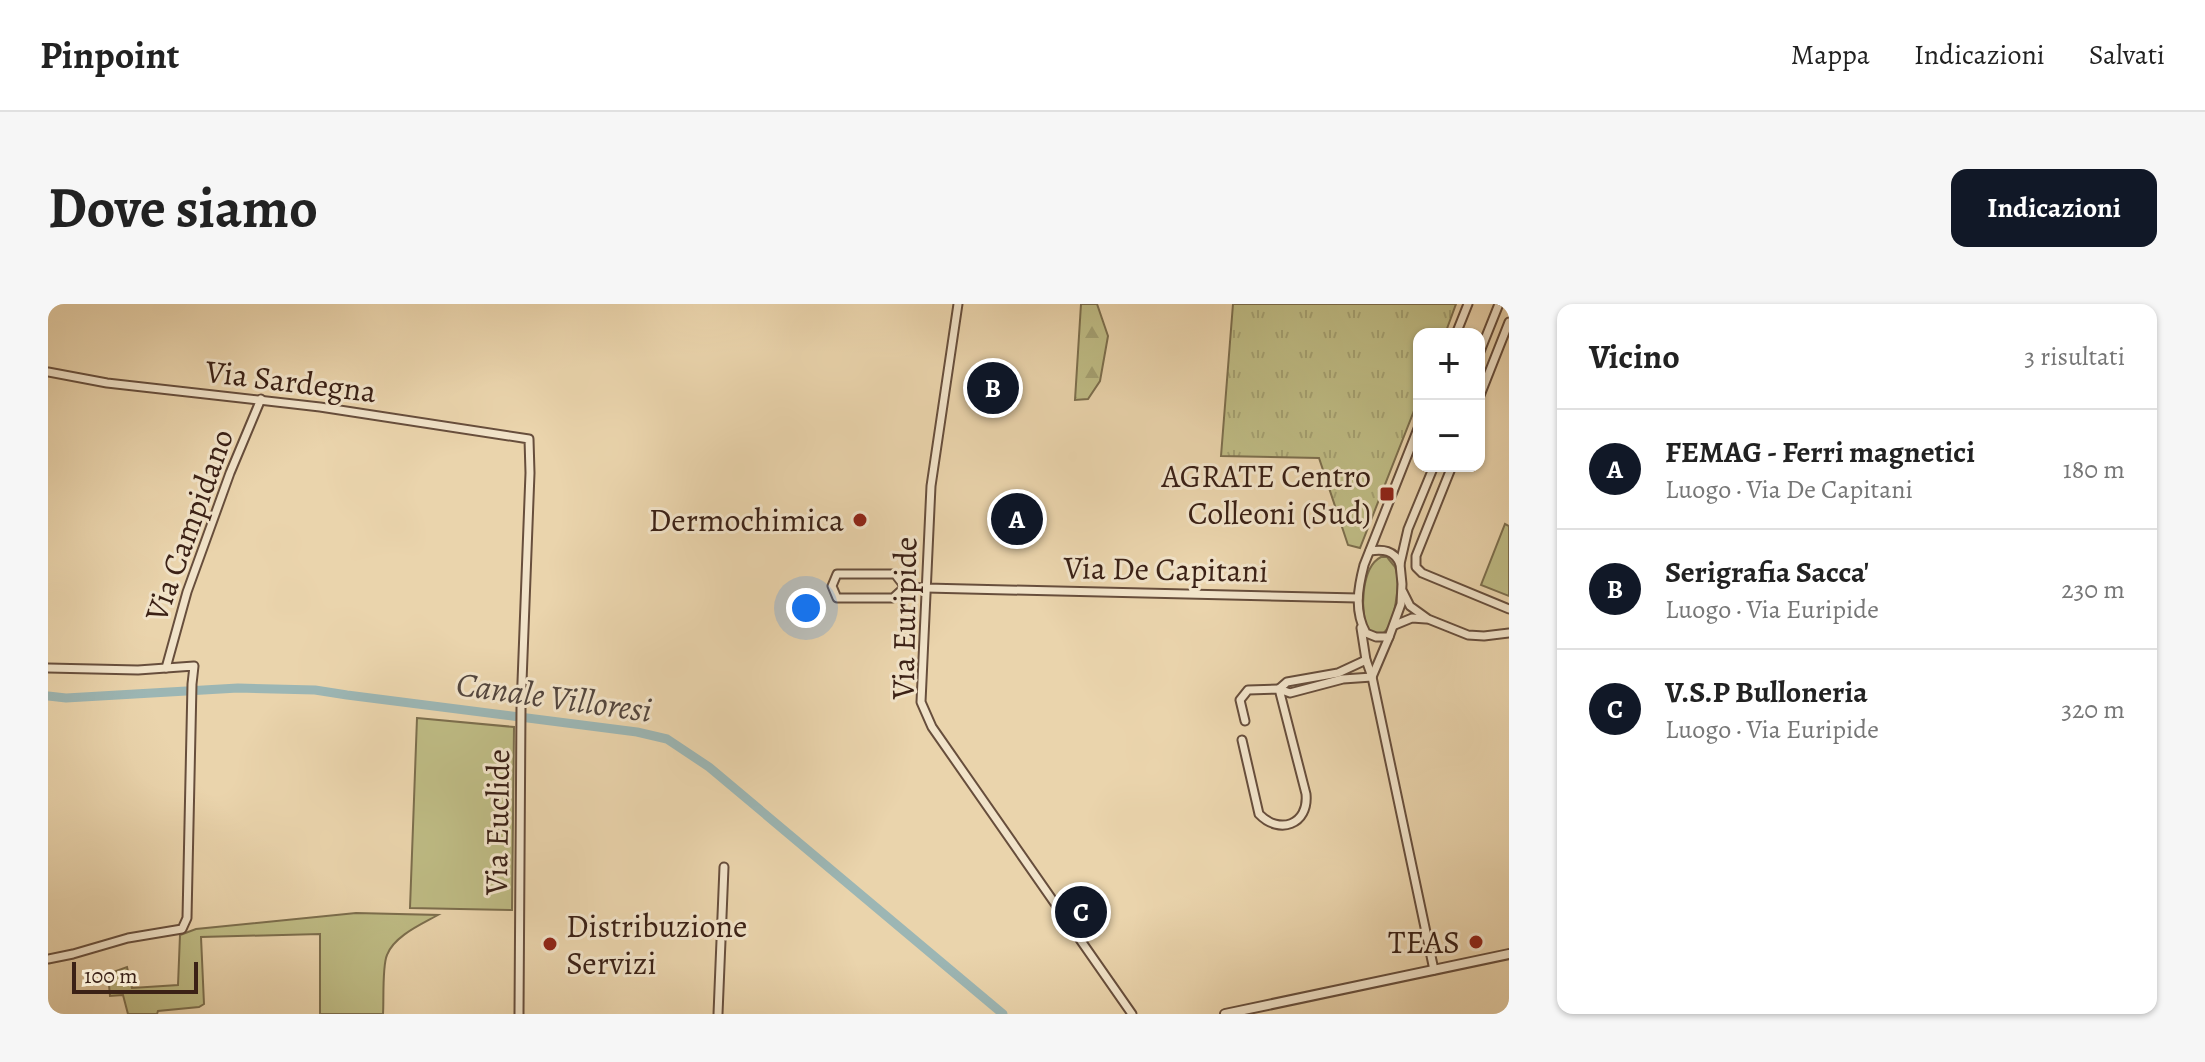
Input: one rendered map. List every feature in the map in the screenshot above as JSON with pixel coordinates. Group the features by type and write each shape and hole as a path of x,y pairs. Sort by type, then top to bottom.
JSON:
{"street":[{"name":"Via Euripide","path":"958,304 931,486 921,702 932,727 1132,1014"},
{"path":"1458,328 1468,304"},
{"path":"1485,339 1499,304"},
{"path":"1485,383 1509,322"},
{"name":"Via Sardegna","path":"48,372 107,383 261,399 529,439"},
{"name":"Via Campidano","path":"166,668 187,592 230,473 261,399"},
{"name":"Via Euclide","path":"519,1014 521,708 529,439"},
{"path":"1413,441 1364,565 1358,598 1366,660 1434,970"},
{"path":"1372,677 1395,625 1401,604 1400,564 1408,529 1432,472"},
{"path":"1450,472 1416,556 1416,567 1422,573 1509,609"},
{"path":"1370,551 1391,552 1400,564"},
{"path":"837,574 895,574 905,587 893,598 837,598 832,586 837,574"},
{"name":"Via De Capitani","path":"905,587 1358,598"},
{"path":"1402,590 1410,606 1428,619 1468,635 1509,633"},
{"path":"1395,625 1412,618 1428,619"},
{"path":"1360,623 1366,633 1389,637"},
{"path":"1279,689 1287,682 1338,673 1366,660"},
{"path":"48,668 138,670 194,666 187,918 182,929 131,937 48,959"},
{"path":"1245,721 1240,700 1248,690 1279,689 1290,693 1343,679 1372,677"},
{"path":"1242,740 1259,814 1273,824 1298,821 1307,805 1306,794 1279,689"},
{"path":"718,1014 724,867"},
{"path":"1225,1014 1509,954"}],"green space":[{"path":"1081,304 1097,304 1108,336 1100,381 1088,399 1075,400"},
{"path":"1233,304 1456,304 1447,328 1413,328 1413,413 1360,548 1348,545 1319,458 1221,456"},
{"path":"1505,524 1509,526 1509,596 1481,585"},
{"path":"1381,557 1387,557 1397,574 1396,603 1387,629 1382,634 1369,631 1363,603 1369,570"},
{"path":"417,718 514,727 512,910 410,908"},
{"path":"356,913 438,915 409,931 387,955 383,1014 320,1014 320,934 201,937 204,1004 199,1007 158,1011 157,1014 128,1014 123,995 110,996 108,974 127,967 132,988 178,985 180,935 196,929"}],"waterway":[{"name":"Canale Villoresi","path":"48,696 66,698 238,688 315,690 637,732 667,739 709,767 1003,1014"}],"place":[{"name":"Serigrafia Sacca'","path":"993,388"},
{"name":"AGRATE Centro Colleoni (Sud)","path":"1387,494"},
{"name":"FEMAG - Ferri magnetici","path":"1017,519"},
{"name":"Dermochimica","path":"860,520"},
{"name":"V.S.P Bulloneria","path":"1081,912"},
{"name":"TEAS","path":"1476,942"},
{"name":"Distribuzione Servizi","path":"550,944"}]}
